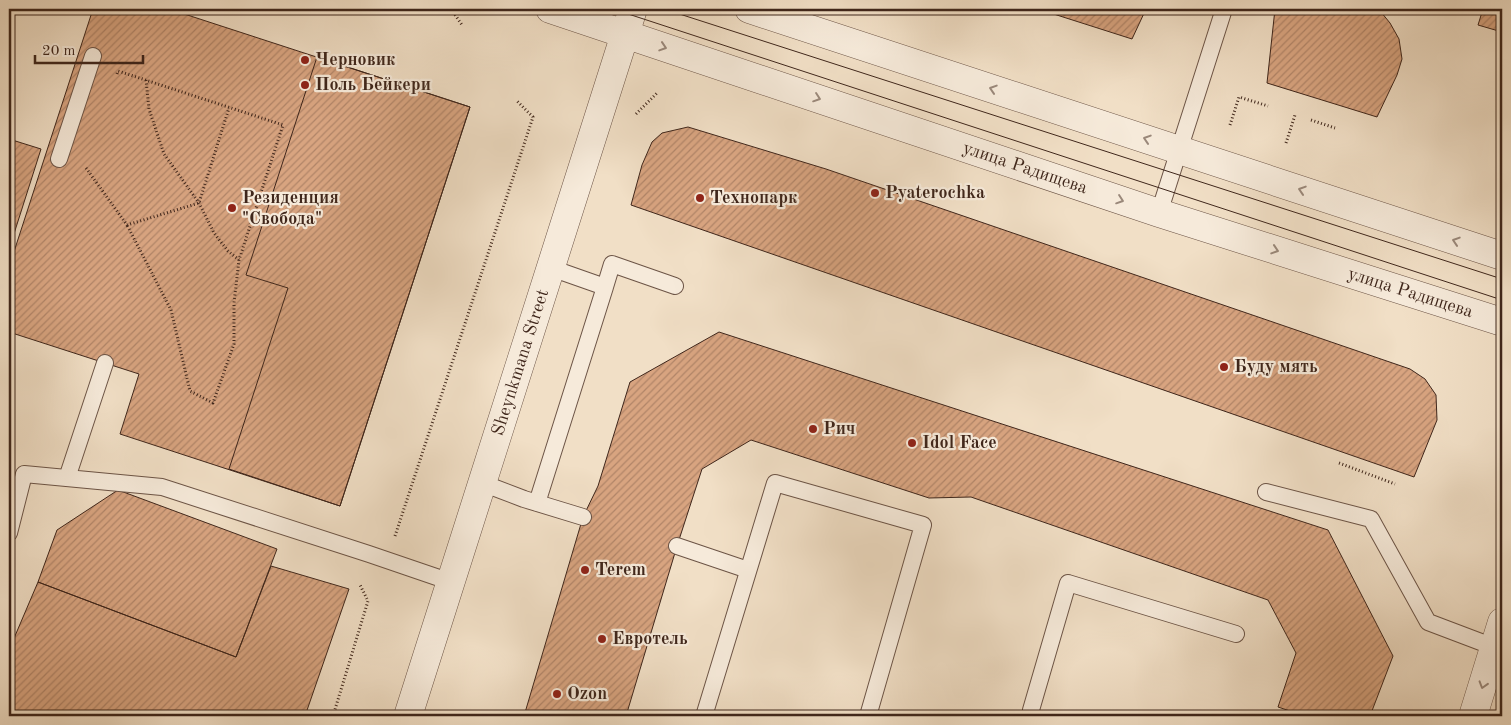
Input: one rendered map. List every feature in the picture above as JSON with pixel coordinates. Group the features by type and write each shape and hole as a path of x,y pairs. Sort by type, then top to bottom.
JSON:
{"street":[{"name":"улица Радищева","path":"550,9 629,21 1159,213 1502,322"},
{"path":"749,9 1502,256"},
{"name":"Sheynkmana Street","path":"408,716 629,21"},
{"path":"1473,716 1498,635"}],"lane":[{"path":"1159,213 1224,9"},
{"path":"59,159 93,56"},
{"path":"537,503 612,264 675,286"},
{"path":"551,268 605,287"},
{"path":"67,478 105,363"},
{"path":"9,533 24,474 162,488 370,554 451,582"},
{"path":"482,483 583,517"},
{"path":"704,716 775,483 923,525 868,716"},
{"path":"1266,492 1371,519 1428,622 1498,635"},
{"path":"677,546 748,570"},
{"path":"1032,716 1031,710 1068,583 1236,634"}],"path":[{"path":"451,9 462,25"},
{"path":"59,159 86,168 127,225 171,310 190,391 212,403 234,344 234,303 240,260 283,126 118,71 115,80"},
{"path":"146,80 149,110 164,154 199,202 214,233 228,251 240,260"},
{"path":"633,121 636,112 658,92"},
{"path":"1230,125 1239,97 1268,106"},
{"path":"370,554 394,542 533,117 517,100"},
{"path":"199,202 230,108"},
{"path":"1286,142 1295,115"},
{"path":"1311,120 1335,128"},
{"path":"127,225 199,202"},
{"path":"1339,463 1396,484"},
{"path":"333,716 368,601 360,585"}],"building":[{"name":"Резиденция \"Свобода\"","path":"93,9 169,9 470,107 340,506 120,434 139,374 9,332 9,267"},
{"path":"1038,9 1146,9 1132,39"},
{"path":"1275,9 1377,9 1381,12 1399,39 1402,59 1397,75 1377,117 1267,83"},
{"path":"1483,9 1502,9 1502,32 1478,25"},
{"path":"317,57 470,107 340,506 229,469 288,288 246,275"},
{"path":"688,127 826,169 1410,369 1425,379 1436,395 1437,420 1414,477 631,205 642,165 652,142 662,133"},
{"path":"9,139 41,149 12,240 9,238"},
{"path":"719,332 1328,530 1393,656 1370,716 1305,716 1278,707 1296,653 1268,600 971,497 929,498 751,440 702,469 626,716 524,716 583,517 598,486 630,382"},
{"path":"118,490 277,549 236,657 38,582 57,530"},
{"path":"271,566 349,589 305,716 9,716 9,650 38,582 236,657"}],"tram line":[{"path":"613,9 1502,300"},
{"path":"664,9 1502,279"}],"place":[{"name":"Черновик","path":"305,60"},
{"name":"Поль Бейкери","path":"305,85"},
{"name":"Pyaterochka","path":"875,193"},
{"name":"Технопарк","path":"700,198"},
{"name":"Резиденция \"Свобода\"","path":"232,208"},
{"name":"Буду мять","path":"1224,367"},
{"name":"Рич","path":"813,429"},
{"name":"Idol Face","path":"912,443"},
{"name":"Terem","path":"585,570"},
{"name":"Евротель","path":"602,639"},
{"name":"Ozon","path":"557,694"}]}
